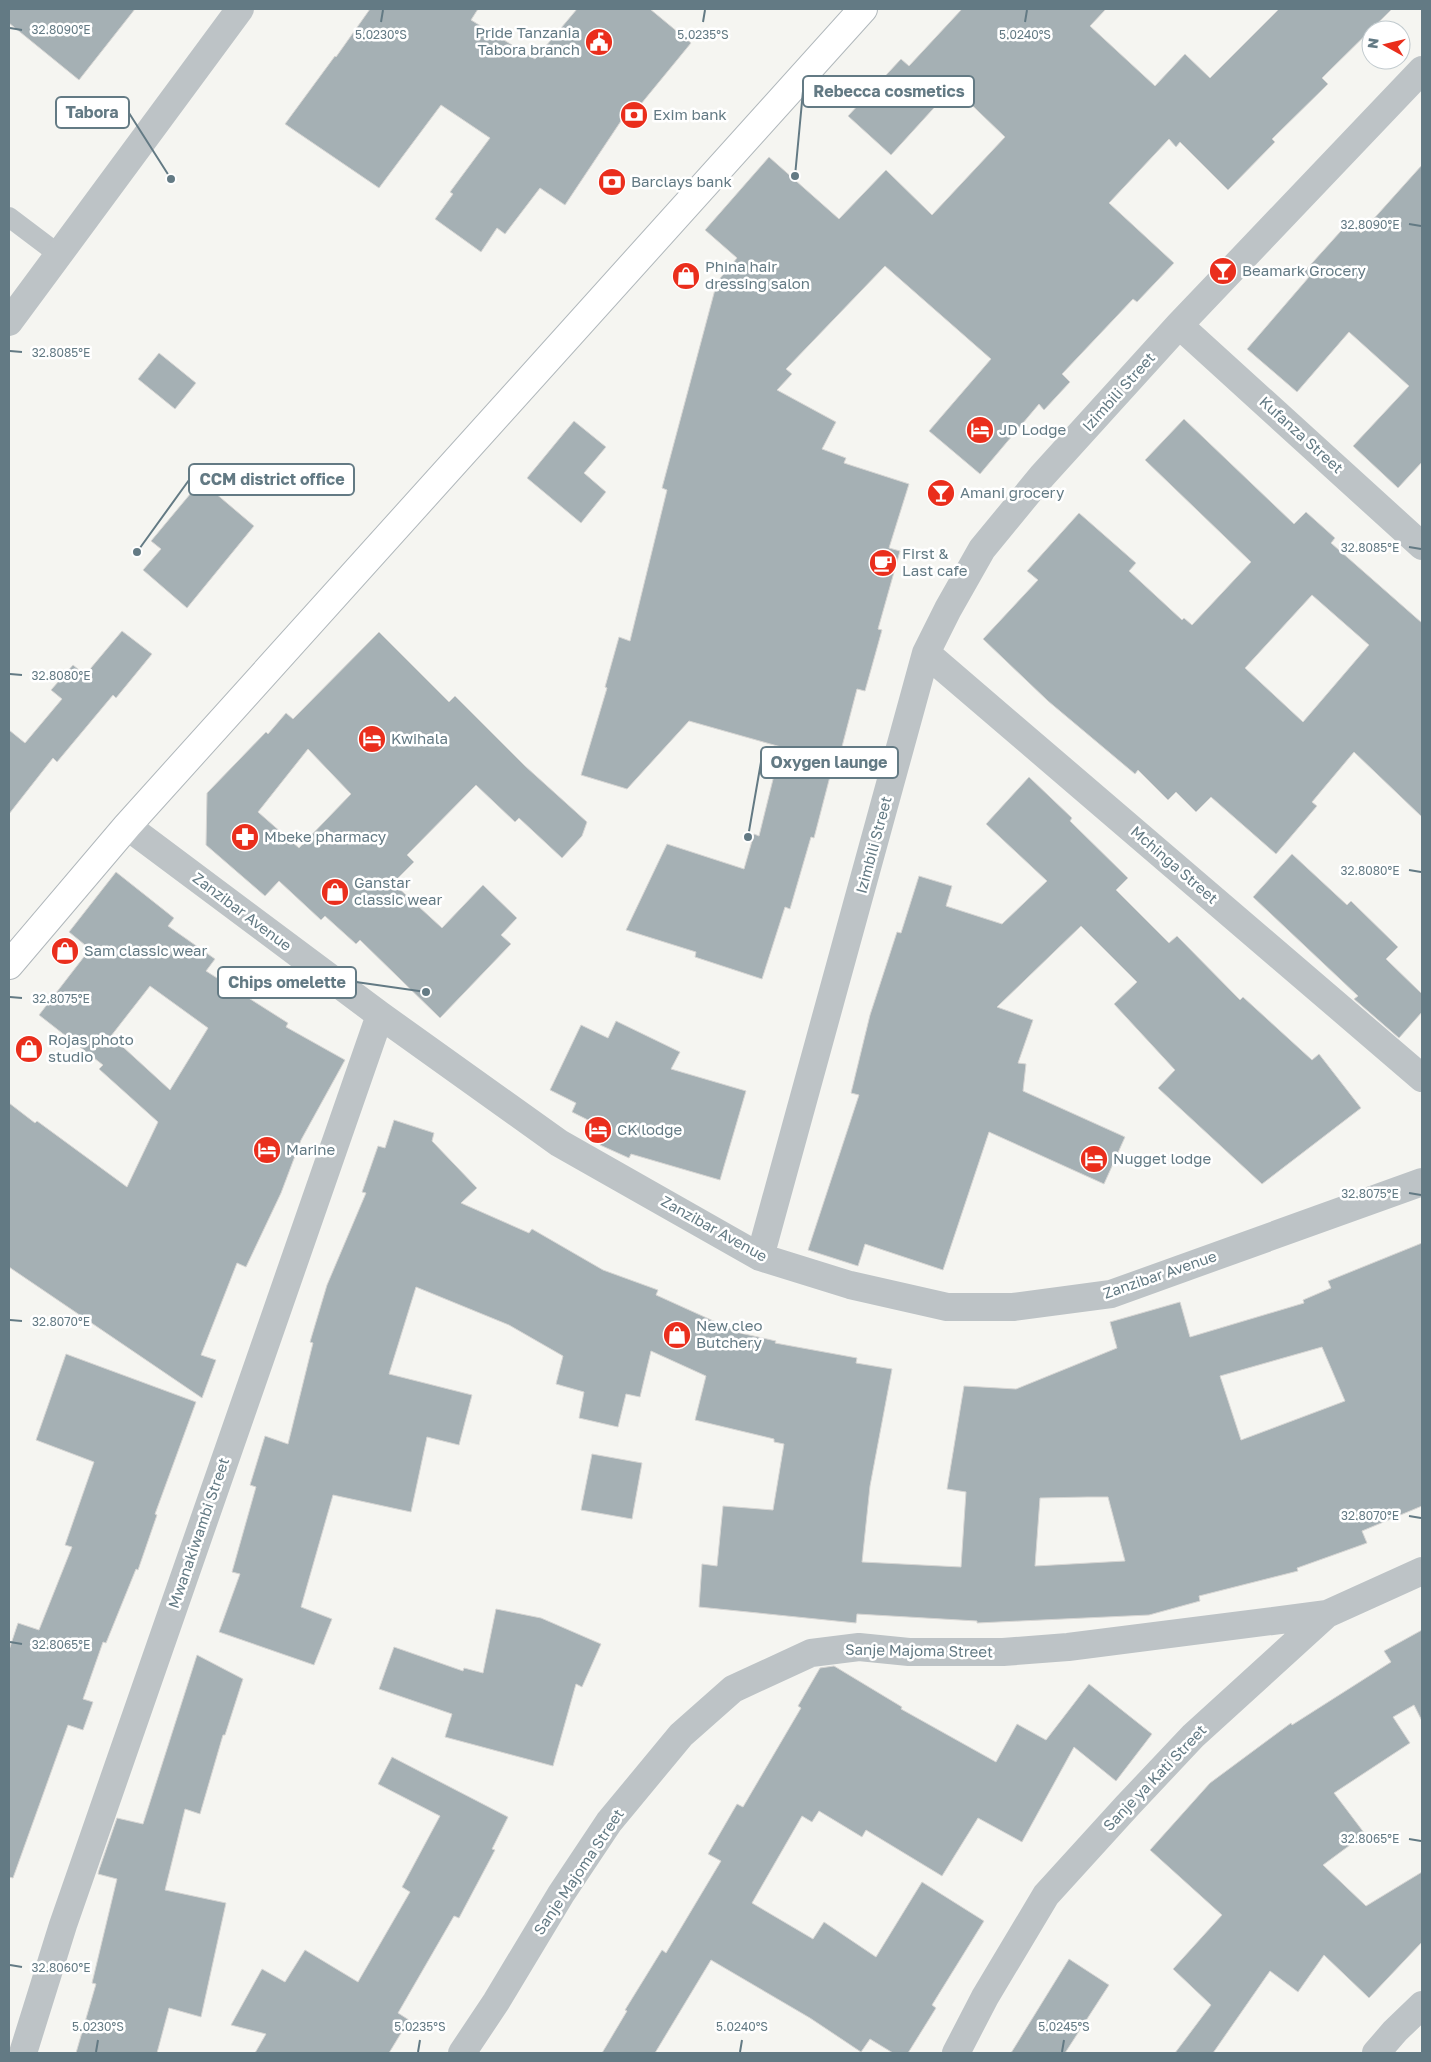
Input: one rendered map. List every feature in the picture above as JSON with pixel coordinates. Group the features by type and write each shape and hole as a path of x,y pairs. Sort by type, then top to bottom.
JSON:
{"main road":[{"path":"9,965 127,826 863,9"}],"street":[{"path":"9,322 240,9"},
{"name":"Izimbili Street","path":"760,1257 926,653 948,609 982,549 1042,476 1179,324 1422,70"},
{"name":"Kufanza Street","path":"1179,324 1422,546"},
{"name":"Mchinga Street","path":"926,653 1422,1078"},
{"name":"Zanzibar Avenue","path":"127,826 380,1015 559,1143 760,1257 850,1285 947,1307 1013,1307 1111,1294 1422,1182"},
{"name":"Mwanakiwambi Street","path":"23,2053 63,1925 380,1015"},
{"name":"Sanje ya Kati Street","path":"956,2053 985,1997 1046,1895 1193,1736 1327,1614 1422,1571"},
{"name":"Sanje Majoma Street","path":"462,2053 496,2002 561,1894 609,1822 681,1736 733,1689 812,1653 859,1647 909,1652 1003,1652 1068,1647 1327,1614"},
{"path":"1376,2053 1395,2031 1422,2006"}],"lane":[{"path":"9,217 58,254"}],"building":[{"path":"9,9 135,9 79,80 9,23"},
{"path":"370,9 478,9 471,20 535,59 577,9 650,9 691,43 627,121 623,118 565,205 540,188 505,234 497,228 481,252 435,219 453,194 450,192 490,138 441,105 379,188 285,124"},
{"path":"962,9 1106,9 1090,26 1155,86 1185,54 1210,78 1279,9 1392,9 1381,20 1361,20 1361,40 1322,78 1328,84 1272,139 1275,142 1228,190 1180,142 1176,147 1169,139 1109,203 1174,263 1137,302 1133,299 1062,374 1070,382 1044,410 1039,404 980,474 929,431 991,359 885,266 786,369 792,374 777,390 836,422 822,449 846,458 844,463 909,484 889,548 900,551 878,629 882,630 865,691 857,689 838,762 834,761 814,838 811,837 790,909 785,907 762,979 695,957 696,952 626,930 667,844 744,869 754,834 759,836 781,747 689,721 627,789 581,775 607,688 605,687 619,637 630,641 667,490 662,488 717,282 737,258 705,230 769,157 839,219 886,170 932,215 1005,137 953,87 891,155 848,116 901,59 909,66"},
{"path":"1422,165 1422,462 1398,488 1353,446 1409,386 1349,332 1297,392 1247,349 1309,277 1304,272 1349,222 1361,233"},
{"path":"159,353 196,383 175,409 138,379"},
{"path":"1184,419 1294,524 1306,512 1335,538 1331,543 1422,623 1422,817 1354,752 1312,802 1317,806 1276,854 1211,797 1196,812 1176,792 1168,800 1138,770 1135,774 1048,701 983,639 1038,580 1027,571 1079,513 1136,563 1129,571 1182,620 1184,618 1192,625 1251,562 1145,460","holes":["1312,595 1369,645 1303,722 1245,668"]},
{"path":"574,421 606,447 584,473 606,492 581,523 527,478"},
{"path":"201,481 254,526 187,608 143,570 161,549 151,541"},
{"path":"122,631 152,654 116,698 113,695 57,762 53,758 9,814 9,730 25,743 62,699 51,690 73,665 85,675"},
{"path":"379,632 449,702 455,696 525,766 587,822 582,836 562,858 519,818 515,822 476,785 407,855 414,862 393,883 442,928 483,885 517,918 501,935 511,944 440,1018 360,940 356,944 325,916 321,920 279,881 265,896 206,845 207,793 266,732 268,734 286,713 293,719","holes":["308,749 351,794 299,848 258,812"]},
{"path":"1029,777 1072,818 1070,821 1128,878 1116,890 1169,943 1177,936 1240,1000 1243,997 1312,1060 1319,1054 1361,1108 1262,1184 1158,1088 1175,1070 1114,1004 1137,982 1081,926 997,1007 1033,1020 1018,1063 1026,1064 1023,1091 1125,1137 1104,1184 989,1132 943,1270 865,1244 858,1266 808,1250 859,1095 851,1093 870,1015 897,932 901,933 919,876 952,886 946,906 1002,924 1047,881 986,824"},
{"path":"1292,854 1347,905 1351,901 1398,947 1386,959 1422,994 1422,1012 1399,1038 1354,999 1358,996 1253,897"},
{"path":"116,872 174,918 168,926 215,959 206,971 288,1023 286,1027 345,1060 301,1140 281,1193 246,1267 237,1263 201,1355 216,1360 202,1398 9,1267 9,1103 35,1123 37,1121 127,1187 158,1122 99,1069 103,1065 39,1015 90,949 69,932","holes":["150,986 208,1028 170,1090 111,1036"]},
{"path":"616,1021 680,1052 671,1069 746,1091 720,1180 631,1154 629,1158 600,1145 606,1129 572,1112 576,1103 550,1090 581,1025 608,1038"},
{"path":"394,1120 434,1133 432,1141 477,1188 461,1203 529,1233 532,1229 603,1270 658,1290 656,1295 740,1333 776,1341 775,1343 857,1358 856,1363 892,1369 870,1486 862,1562 961,1567 966,1492 947,1489 964,1386 1016,1389 1117,1348 1110,1322 1180,1302 1190,1337 1304,1303 1303,1300 1331,1288 1328,1281 1422,1243 1422,1506 1362,1531 1367,1543 1297,1568 1298,1571 1199,1596 1200,1601 1149,1615 977,1623 977,1621 857,1614 856,1623 699,1607 702,1564 717,1566 723,1506 773,1510 784,1444 774,1442 774,1439 695,1420 706,1376 651,1351 640,1397 626,1394 618,1427 579,1418 584,1392 556,1384 563,1356 509,1325 416,1287 389,1374 472,1395 459,1445 427,1437 411,1512 333,1495 301,1607 332,1619 314,1665 219,1632 240,1574 232,1572 256,1487 250,1485 265,1436 288,1444 313,1343 310,1342 327,1285 366,1193 362,1192 378,1146 385,1148","holes":["1322,1347 1345,1401 1241,1440 1220,1376","1108,1497 1125,1561 1035,1566 1040,1498"]},
{"path":"66,1354 196,1402 155,1514 157,1515 138,1570 136,1569 106,1643 103,1642 83,1699 93,1702 83,1730 68,1725 13,1878 9,1877 9,1650 18,1623 39,1630 72,1547 65,1545 94,1462 36,1440"},
{"path":"592,1454 642,1463 632,1519 581,1510"},
{"path":"496,1609 541,1618 601,1644 582,1687 576,1684 553,1766 445,1737 452,1714 379,1689 394,1647 463,1671 464,1668 483,1673"},
{"path":"1422,1630 1422,1721 1414,1705 1393,1717 1410,1743 1334,1793 1365,1834 1323,1865 1366,1906 1422,1872 1422,1942 1369,1998 1324,1955 1298,1992 1270,1971 1213,2053 1175,2053 1211,2005 1173,1969 1222,1915 1150,1850 1210,1783 1291,1723 1292,1725 1391,1662 1384,1651"},
{"path":"197,1655 243,1679 225,1735 223,1735 200,1814 185,1809 165,1890 226,1903 201,2017 169,2008 157,2053 76,2053 96,1984 92,1983 117,1879 98,1874 99,1870 117,1818 143,1824"},
{"path":"834,1666 902,1707 901,1709 996,1762 1017,1724 1046,1740 1089,1684 1152,1734 1116,1781 1074,1747 1022,1842 978,1818 942,1876 866,1830 862,1837 819,1811 812,1822 802,1816 752,1903 813,1939 824,1922 876,1957 922,1882 984,1921 932,2005 936,2008 908,2053 893,2053 870,2039 861,2052 810,2018 711,1960 655,2053 602,2053 627,2011 625,2010 662,1950 666,1953 721,1861 708,1854 737,1804 743,1807 801,1708 798,1706 820,1668"},
{"path":"392,1757 508,1817 492,1849 495,1850 459,1918 454,1916 398,2013 409,2020 389,2053 255,2053 266,2034 231,2025 262,1969 285,1982 305,1950 358,1982 410,1892 402,1887 440,1816 378,1784"},
{"path":"1069,1959 1109,1985 1065,2053 1011,2053"}],"place":[{"name":"Pride Tanzania Tabora branch","path":"599,42"},
{"name":"Exim bank","path":"634,115"},
{"name":"Rebecca cosmetics","path":"795,176"},
{"name":"Tabora","path":"171,179"},
{"name":"Barclays bank","path":"612,182"},
{"name":"Beamark Grocery","path":"1223,271"},
{"name":"Phina hair dressing salon","path":"686,276"},
{"name":"JD Lodge","path":"980,430"},
{"name":"Amani grocery","path":"941,493"},
{"name":"CCM district office","path":"137,552"},
{"name":"First & Last cafe","path":"883,563"},
{"name":"Kwihala","path":"372,739"},
{"name":"Mbeke pharmacy","path":"245,837"},
{"name":"Oxygen launge","path":"748,837"},
{"name":"Ganstar classic wear","path":"335,892"},
{"name":"Sam classic wear","path":"65,951"},
{"name":"Chips omelette","path":"426,992"},
{"name":"Rojas photo studio","path":"29,1049"},
{"name":"CK lodge","path":"598,1130"},
{"name":"Marine","path":"267,1150"},
{"name":"Nugget lodge","path":"1094,1159"},
{"name":"New cleo Butchery","path":"677,1335"}]}
